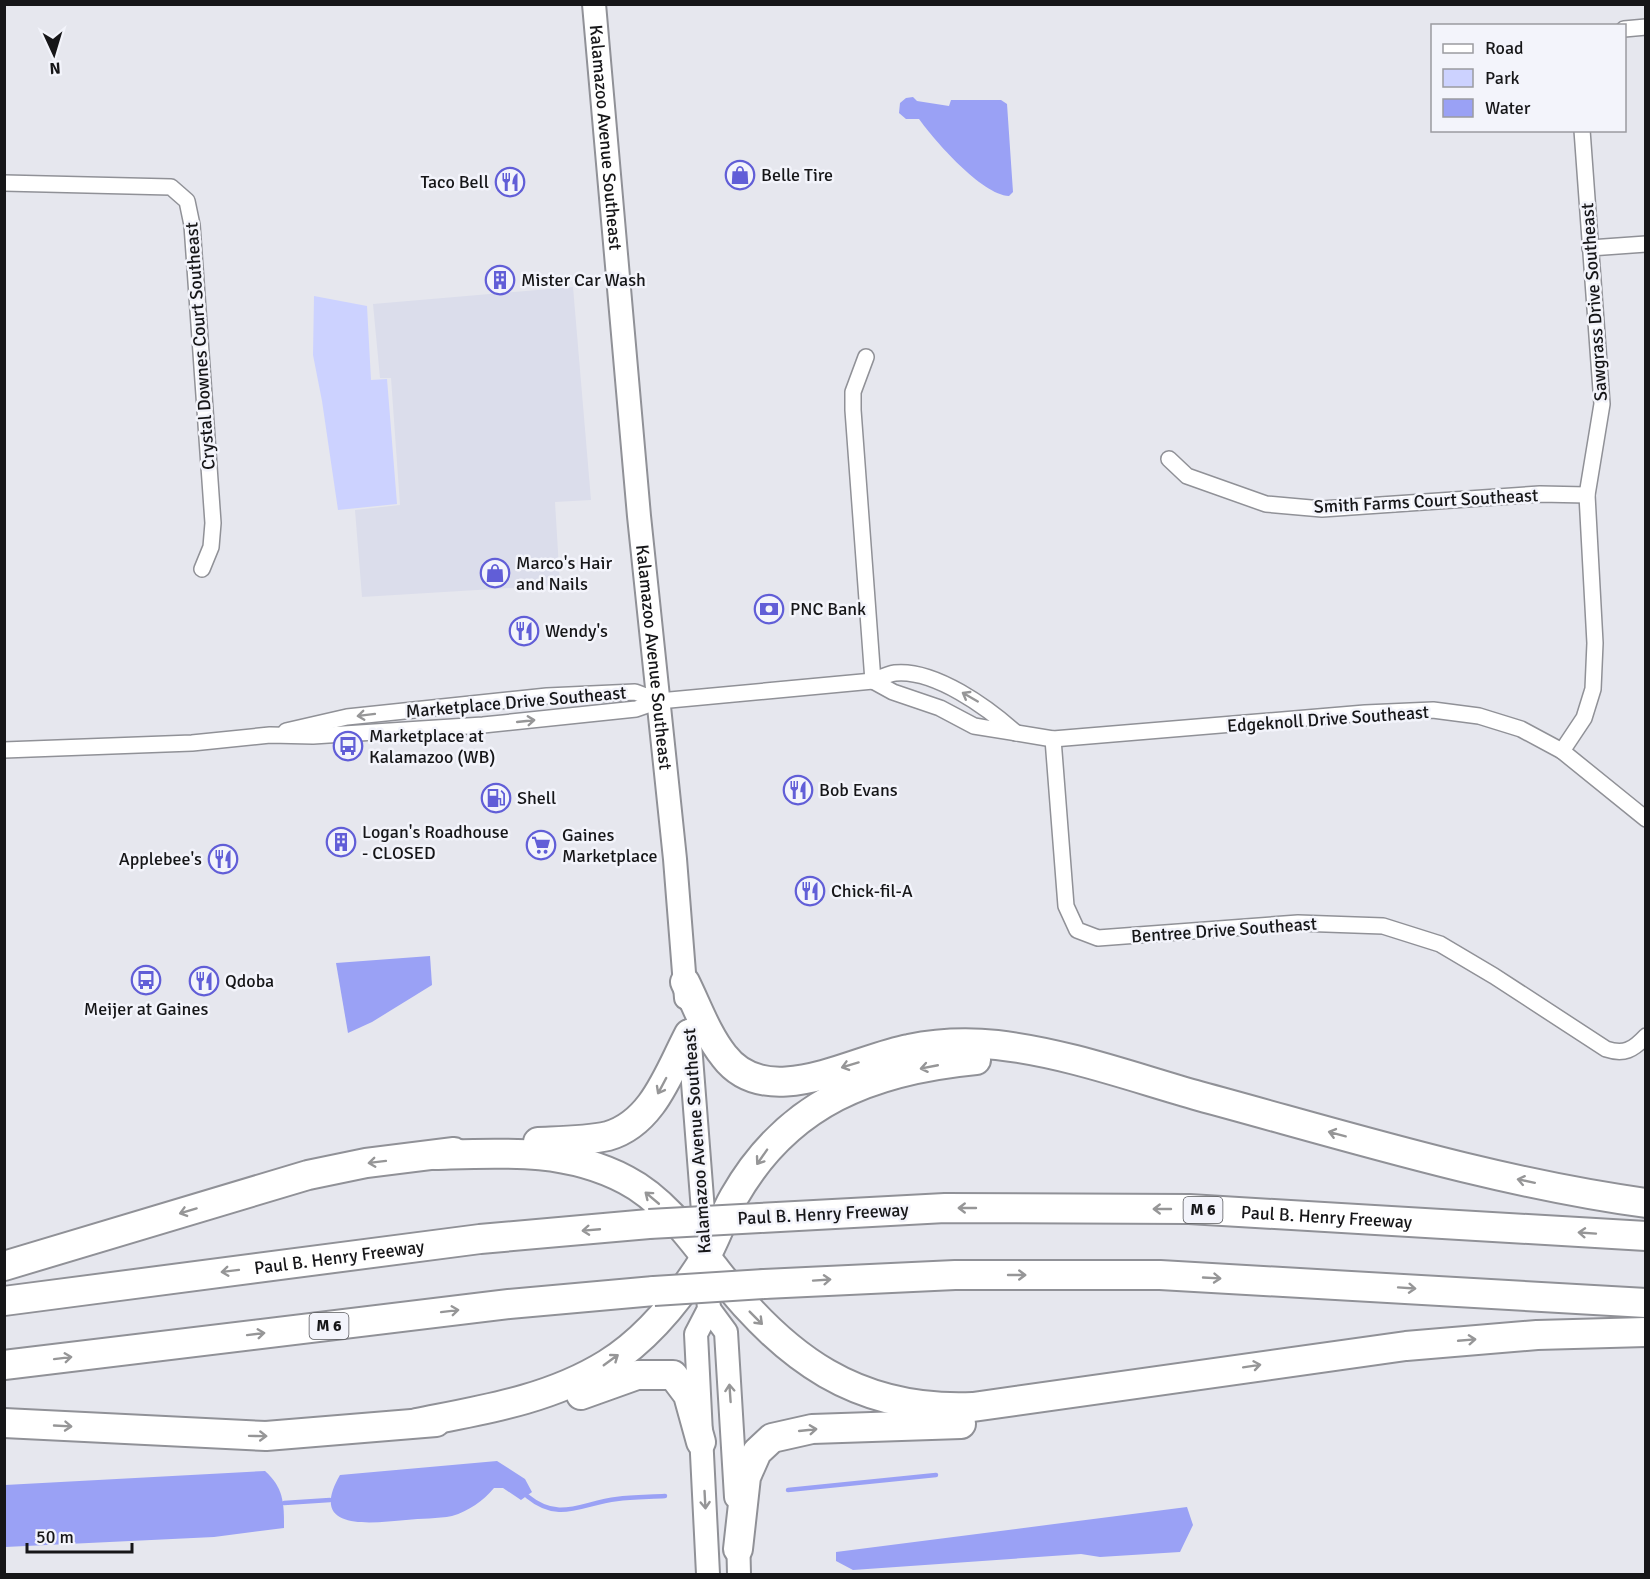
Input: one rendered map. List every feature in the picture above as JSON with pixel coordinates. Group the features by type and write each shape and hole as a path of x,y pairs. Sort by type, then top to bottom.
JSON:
{"highway":[{"path":"685,982 723,1056 740,1071 763,1082 790,1082 909,1049 964,1043 1027,1049 1066,1056 1174,1089 1497,1175 1646,1203"},
{"path":"4,1266 308,1175 357,1165 520,1143 591,1138 620,1131 641,1118 652,1104 689,1034"},
{"path":"417,1424 522,1402 554,1391 607,1364 666,1312 705,1257 734,1197 771,1143 816,1106 871,1081 949,1063 1004,1059 1036,1062 1174,1089"},
{"path":"435,1155 521,1153 574,1159 597,1166 645,1192 661,1205 735,1295 793,1353 838,1382 890,1400 930,1407 973,1407 1406,1346 1538,1335 1646,1332"},
{"name":"Paul B. Henry Freeway","path":"4,1300 480,1239 649,1224 945,1208 1189,1209 1646,1236"},
{"name":"M 6","path":"4,1365 509,1304 654,1291 955,1275 1160,1275 1646,1304"},
{"path":"4,1423 266,1436 506,1416 579,1396 637,1375 667,1374 679,1380 684,1386 701,1442"},
{"path":"739,1562 746,1477 750,1464 764,1444 783,1434 812,1429 979,1423 1056,1409 1195,1376"}],"main road":[{"name":"Kalamazoo Avenue Southeast","path":"594,4 639,516 685,982 709,1309"},
{"path":"708,1575 696,1334 709,1309 726,1332 739,1562"}],"street":[{"path":"1626,29 1646,27"},
{"name":"Sawgrass Drive Southeast","path":"1562,751 1584,718 1593,689 1595,643 1587,495 1602,405 1582,132"},
{"name":"Crystal Downes Court Southeast","path":"4,183 171,187 187,201 192,225 213,523 211,547 202,569"},
{"path":"1590,248 1646,244"},
{"path":"866,357 853,393 853,410 873,681"},
{"name":"Smith Farms Court Southeast","path":"1169,459 1187,476 1266,504 1322,509 1540,494 1587,495"},
{"path":"659,701 873,681 894,673 921,677 966,694 989,709 1016,734"},
{"name":"Edgeknoll Drive Southeast","path":"873,681 893,692 939,708 974,726 1053,739 1365,713 1433,710 1479,716 1521,729 1562,751 1646,819"},
{"name":"Marketplace Drive Southeast","path":"270,735 347,717 547,696 635,692 659,701"},
{"name":"Marketplace Drive Southeast","path":"4,750 192,743 270,735 313,736 483,725 636,710 659,701"},
{"name":"Bentree Drive Southeast","path":"1053,739 1066,906 1077,930 1098,938 1298,923 1383,926 1440,944 1494,976 1606,1049 1619,1053 1631,1050 1646,1036"}],"shaded area":[{"path":"573,287 591,500 555,502 560,585 362,597 355,510 400,505 391,378 380,378 373,304"}],"green space":[{"path":"314,296 367,306 371,380 387,379 397,504 338,510 313,355"}],"water":[{"path":"913,97 917,101 949,106 951,100 1001,100 1007,104 1013,192 1009,196 998,193 973,177 947,152 919,119 906,119 899,113 900,103 906,98"},
{"path":"430,956 432,985 372,1022 348,1033 336,963"},
{"path":"497,1461 525,1479 532,1492 521,1500 503,1488 494,1488 475,1505 452,1516 441,1518 361,1522 347,1520 337,1515 331,1506 332,1493 340,1475"},
{"path":"265,1471 276,1484 282,1497 284,1528 214,1537 5,1547 5,1485"},
{"path":"1187,1507 1193,1525 1180,1552 1100,1557 1081,1554 853,1570 836,1561 836,1552"}],"waterway":[{"path":"788,1490 936,1475"},
{"path":"527,1496 539,1504 560,1510 617,1499 665,1496"},
{"path":"284,1503 330,1500"}],"place":[{"name":"Belle Tire","path":"740,175"},
{"name":"Taco Bell","path":"510,182"},
{"name":"Mister Car Wash","path":"500,280"},
{"name":"Marco's Hair and Nails","path":"495,573"},
{"name":"PNC Bank","path":"769,609"},
{"name":"Wendy's","path":"524,631"},
{"name":"Marketplace at Kalamazoo (WB)","path":"348,746"},
{"name":"Bob Evans","path":"798,790"},
{"name":"Shell","path":"496,798"},
{"name":"Logan's Roadhouse - CLOSED","path":"341,842"},
{"name":"Gaines Marketplace","path":"541,845"},
{"name":"Applebee's","path":"223,859"},
{"name":"Chick-fil-A","path":"810,891"},
{"name":"Meijer at Gaines","path":"146,980"},
{"name":"Qdoba","path":"204,981"}]}
